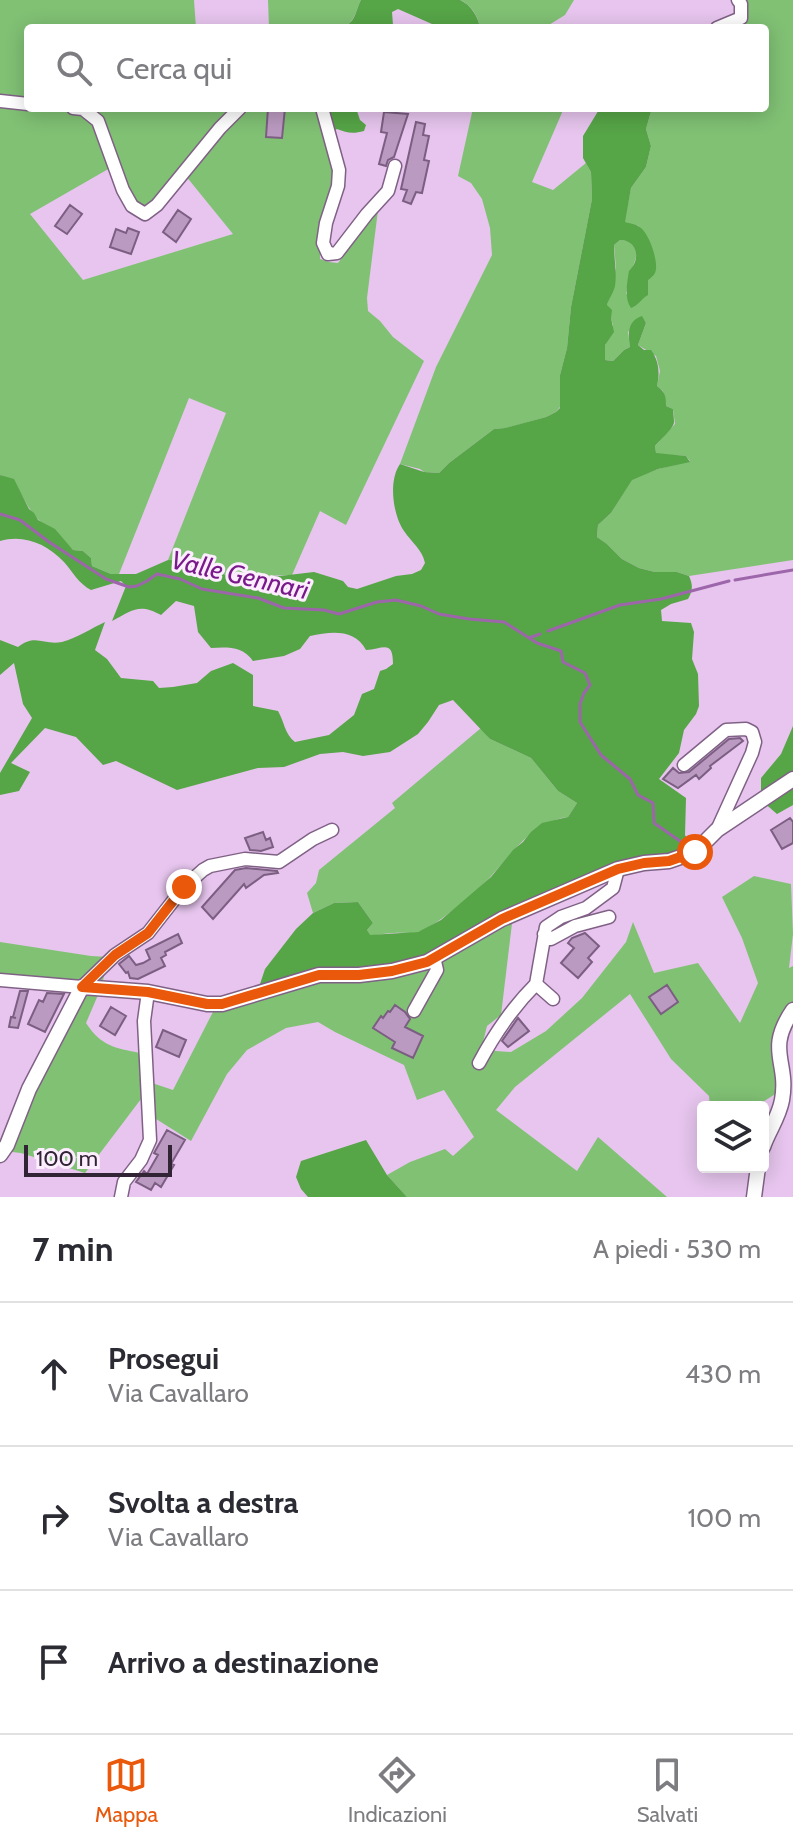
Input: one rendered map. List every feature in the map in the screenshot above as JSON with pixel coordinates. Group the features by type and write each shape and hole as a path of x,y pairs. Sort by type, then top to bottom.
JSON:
{"street":[{"path":"727,24 741,18 738,0"},
{"path":"0,101 24,104"},
{"path":"87,112 98,121 123,190 132,206 145,214 157,205 236,112"},
{"path":"323,112 339,170 338,186 323,243 328,254 337,253 388,191 395,166"},
{"path":"684,765 726,730 746,729 752,732 755,742 752,753 717,830"},
{"path":"0,980 148,992 207,1004 222,1004 319,975 392,971 427,962 502,919 618,869 669,861 695,852 717,830 793,779"},
{"path":"0,1155 29,1089 82,987 115,955 148,933 184,887 210,866 245,859 279,862 332,830"},
{"path":"479,1063 504,1020 536,984 546,927 561,917 586,908 613,888 618,869"},
{"path":"544,934 551,939 575,926 609,917"},
{"path":"414,1011 437,970 434,957"},
{"path":"536,984 553,999"},
{"path":"121,1197 124,1182 141,1160 150,1140 144,1021 148,992"},
{"path":"769,1133 782,1098 779,1037 793,1010"},
{"path":"754,1197 757,1173"}],"green space":[{"path":"0,0 194,0 196,24 24,24 24,112 319,112 334,170 320,242 320,259 338,263 378,210 368,311 393,337 424,361 346,525 320,511 292,575 233,577 209,565 168,560 226,413 189,398 119,574 92,566 91,558 83,551 73,550 35,516 7,478 0,475","holes":["117,164 130,194 145,209 181,170 233,234 83,280 30,214"]},
{"path":"268,0 361,0 348,24 269,24"},
{"path":"361,0 460,0 473,11 479,24 432,24 398,9 392,12 393,24 348,24"},
{"path":"460,0 574,0 565,15 550,24 479,24"},
{"path":"741,0 793,0 793,560 689,576 677,572 655,572 622,559 597,537 598,525 611,513 632,479 690,461 686,456 656,454 655,446 675,424 673,409 666,406 663,391 657,386 660,371 656,356 638,345 646,323 642,317 628,332 630,347 613,361 605,360 605,345 613,325 607,305 616,268 614,245 620,240 635,245 636,256 626,294 641,298 648,288 648,280 639,226 624,223 631,188 646,167 651,146 646,129 651,112 769,112 769,24 717,24 742,12"},
{"path":"319,112 357,112 366,125 364,131 357,133 337,129 326,134"},
{"path":"472,112 562,112 532,182 553,190 586,163 591,172 592,199 560,375 560,407 546,417 494,429 439,473 424,472 400,464 436,367 492,255 490,228 482,199 471,183 458,176"},
{"path":"598,112 651,112 646,129 651,146 646,167 631,188 625,222 639,226 646,234 656,269 648,280 648,295 631,308 627,300 627,285 636,251 626,241 620,240 614,245 615,286 607,305 612,310 614,332 605,345 605,360 613,361 630,347 631,325 642,316 646,323 638,345 654,354 658,367 657,386 664,394 666,406 673,409 673,425 655,446 656,453 686,456 690,462 658,469 632,480 611,513 598,525 597,537 622,559 639,568 677,572 689,576 691,582 688,599 661,610 662,621 691,623 694,632 692,659 698,674 699,706 684,730 679,753 659,779 686,798 685,835 696,854 618,872 439,953 257,993 265,969 296,929 313,913 334,903 358,902 373,923 367,930 370,935 418,932 441,920 491,877 513,850 542,823 568,817 577,803 558,791 531,758 490,739 453,700 439,705 418,734 390,752 363,756 343,752 320,754 284,767 258,768 177,790 116,761 103,765 76,737 45,728 11,763 30,772 19,791 0,795 0,773 32,718 23,704 14,663 0,675 0,640 18,647 35,640 62,642 105,622 95,650 107,659 121,678 153,681 159,688 197,683 211,671 233,663 253,675 253,706 278,711 295,742 329,735 354,715 362,694 374,689 380,671 393,664 393,656 389,648 366,650 349,635 326,633 310,636 300,649 284,656 253,661 240,650 211,648 198,632 194,606 176,601 161,615 141,609 112,621 126,586 121,581 91,590 43,546 18,539 0,541 0,475 14,479 38,520 55,529 73,550 83,551 91,558 92,566 111,574 136,574 168,560 191,561 209,565 233,577 314,572 357,589 421,570 424,558 400,524 395,507 394,479 400,464 439,473 494,429 546,417 560,408 560,375 592,199 591,172 583,158 583,136"},
{"path":"793,726 793,805 777,814 761,800 761,778 781,754"},
{"path":"481,728 490,739 531,758 558,791 577,803 568,817 534,831 468,898 418,932 369,935 367,930 373,923 358,902 334,903 313,913 307,893 316,883 319,870 395,808 392,803"},
{"path":"754,876 791,884 793,934 789,968 793,966 793,1014 787,1021 780,1091 764,1101 709,1101 709,1096 671,1059 630,994 515,1087 496,1110 577,1171 598,1137 667,1197 407,1197 387,1175 410,1162 445,1149 453,1156 474,1137 444,1090 417,1100 404,1065 318,1022 286,1028 247,1050 227,1074 191,1141 153,1117 150,1103 141,1099 85,1173 21,1153 3,1151 84,991 0,981 0,942 109,957 101,988 86,1023 97,1037 109,1045 140,1053 149,1082 173,1090 215,1008 513,915 501,1015 487,1026 481,1050 511,1052 546,1031 582,998 626,942 633,922 654,973 698,963 740,1023 758,983 742,938 722,897"},
{"path":"366,1140 387,1175 407,1197 308,1197 301,1189 296,1177 301,1161"}],"building":[{"path":"268,112 285,112 282,138 266,137"},
{"path":"384,112 408,114 394,157 388,160 386,166 379,164 387,133 381,132"},
{"path":"416,122 425,124 423,135 429,136 424,160 429,161 422,193 416,192 411,204 403,201 407,190 401,189"},
{"path":"70,205 82,214 67,234 55,226"},
{"path":"178,210 191,219 176,242 163,232"},
{"path":"128,228 139,232 131,254 110,247 116,229 126,233"},
{"path":"740,738 743,741 710,766 699,779 696,775 678,788 663,779 673,768 679,773 689,772 729,739"},
{"path":"790,818 793,822 793,843 782,849 771,830"},
{"path":"263,832 266,840 270,838 273,847 261,851 250,850 245,838"},
{"path":"246,868 278,873 264,875 246,888 244,884 213,919 202,907 235,870"},
{"path":"585,933 599,946 588,958 592,962 578,978 561,963 574,948 568,943 572,938"},
{"path":"178,934 182,943 165,952 166,955 161,958 165,966 138,979 130,978 119,964 129,956 136,965 143,963 150,959 146,950"},
{"path":"667,985 678,1002 661,1014 649,997"},
{"path":"20,991 28,991 18,1028 9,1027 11,1017 16,1018 13,1017"},
{"path":"47,993 64,994 45,1032 28,1024 39,1000 43,1002"},
{"path":"395,1005 410,1019 405,1027 423,1036 413,1058 392,1048 395,1042 373,1028 381,1016 383,1018"},
{"path":"111,1007 126,1016 115,1035 100,1026"},
{"path":"518,1018 529,1031 508,1047 502,1041"},
{"path":"163,1030 186,1040 179,1057 156,1047"},
{"path":"167,1130 185,1140 161,1187 155,1183 151,1190 136,1182 144,1171 147,1174"}],"waterway":[{"name":"Valle Gennari","path":"0,514 20,520 106,579 129,587 137,586 157,574 180,579 202,589 258,598 284,608 339,614 377,602 396,600 439,614 504,622 537,643 561,651 563,662 585,673 590,685 580,704 580,722 601,755 630,779 638,795 653,803 654,823 687,846"},
{"path":"735,580 793,570"},
{"path":"548,631 620,605 661,599 729,581"},
{"path":"529,638 540,634"}],"route":[{"path":"184,887 148,933 115,955 82,987 148,992 207,1004 222,1004 319,975 392,971 427,962 502,919 618,869 669,861 695,852"}]}
